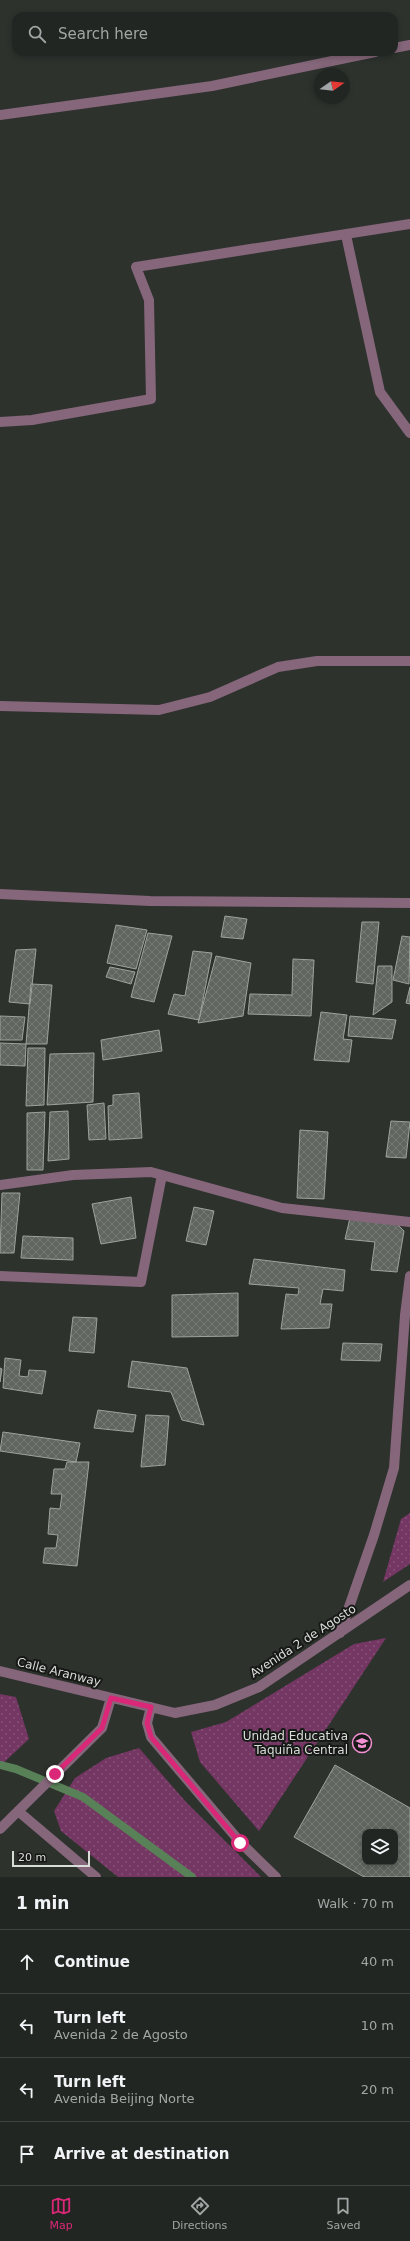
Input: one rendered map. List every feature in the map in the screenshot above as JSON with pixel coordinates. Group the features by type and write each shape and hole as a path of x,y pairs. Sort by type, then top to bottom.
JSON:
{"street":[{"path":"398,47 410,45"},
{"path":"0,115 212,86 356,56"},
{"path":"0,422 32,420 151,399 149,300 136,267 410,224"},
{"path":"346,235 380,392 410,433"},
{"path":"0,706 159,710 210,697 278,667 316,661 410,661"},
{"path":"0,894 150,901 410,903"},
{"path":"0,1185 73,1175 151,1172 282,1208 410,1222"},
{"path":"0,1276 141,1282 162,1175"},
{"path":"340,1633 374,1535 394,1468 405,1315 410,1276"},
{"name":"Avenida 2 de Agosto","path":"111,1698 175,1713 215,1705 259,1687 410,1585"},
{"name":"Calle Aranway","path":"0,1671 111,1698"},
{"path":"0,1829 102,1728 111,1698"},
{"path":"151,1707 147,1723 151,1737 240,1843 276,1877"},
{"path":"18,1811 96,1877"}],"shaded area":[{"path":"410,1513 410,1564 383,1582 401,1519"},
{"path":"386,1638 259,1831 200,1762 191,1732 226,1722 354,1644"},
{"path":"0,1694 16,1697 29,1739 0,1766"},
{"path":"139,1748 186,1802 261,1877 118,1877 61,1831 54,1811 75,1778 106,1758"}],"building":[{"path":"225,916 247,919 243,939 221,937"},
{"path":"362,922 379,922 373,984 356,982"},
{"path":"116,925 147,930 136,969 107,963"},
{"path":"148,933 172,936 154,1002 131,997"},
{"path":"402,936 410,937 409,984 393,980"},
{"path":"36,949 30,1004 9,1002 16,950"},
{"path":"193,951 212,953 199,1020 168,1014 174,994 185,996"},
{"path":"216,956 251,963 243,1016 198,1023"},
{"path":"293,959 314,960 311,1016 248,1014 250,994 292,995"},
{"path":"378,966 392,966 392,1002 373,1015"},
{"path":"110,967 135,972 131,984 106,977"},
{"path":"31,984 52,985 47,1044 26,1044"},
{"path":"410,987 410,1004 406,1003"},
{"path":"321,1012 347,1015 343,1039 352,1040 349,1062 314,1060"},
{"path":"0,1016 25,1017 22,1040 0,1040"},
{"path":"350,1016 396,1020 392,1039 348,1036"},
{"path":"159,1030 162,1051 103,1060 101,1040"},
{"path":"0,1043 26,1044 25,1066 0,1065"},
{"path":"28,1048 45,1048 44,1105 26,1106"},
{"path":"94,1053 93,1102 47,1105 50,1054"},
{"path":"139,1093 142,1138 109,1140 108,1106 113,1105 113,1095"},
{"path":"104,1103 106,1139 89,1140 87,1105"},
{"path":"68,1111 69,1159 48,1161 50,1112"},
{"path":"45,1112 43,1170 27,1170 27,1113"},
{"path":"391,1121 410,1122 406,1158 386,1157"},
{"path":"300,1130 328,1132 324,1199 297,1198"},
{"path":"2,1193 20,1193 14,1253 0,1253"},
{"path":"131,1197 136,1238 101,1244 92,1204"},
{"path":"194,1207 214,1211 206,1245 186,1241"},
{"path":"350,1218 395,1222 404,1231 397,1272 371,1270 375,1242 345,1239"},
{"path":"23,1236 73,1238 73,1260 21,1258"},
{"path":"254,1259 345,1270 343,1291 323,1289 320,1304 332,1304 329,1328 281,1329 286,1294 298,1295 299,1288 249,1284"},
{"path":"238,1293 238,1336 172,1337 172,1295"},
{"path":"73,1317 97,1318 94,1353 69,1351"},
{"path":"343,1343 382,1344 380,1361 341,1360"},
{"path":"5,1358 21,1360 19,1376 28,1377 29,1370 46,1371 42,1394 3,1388"},
{"path":"132,1361 187,1368 204,1425 182,1420 171,1392 128,1387"},
{"path":"0,1368 2,1369 0,1382"},
{"path":"98,1410 136,1415 133,1432 94,1428"},
{"path":"146,1415 169,1416 165,1465 141,1467"},
{"path":"3,1432 80,1443 76,1462 0,1451"},
{"path":"67,1462 89,1462 77,1566 43,1563 45,1548 56,1548 58,1535 48,1534 50,1508 60,1509 62,1494 51,1494 54,1469 65,1469"},
{"path":"335,1765 410,1808 410,1877 364,1877 294,1837"}],"waterway":[{"path":"0,1765 16,1769 83,1797 192,1877"}],"place":[{"name":"Unidad Educativa Taquiña Central","path":"362,1743"}],"route":[{"path":"55,1774 102,1728 111,1698 151,1707 147,1723 151,1737 240,1843"}]}
